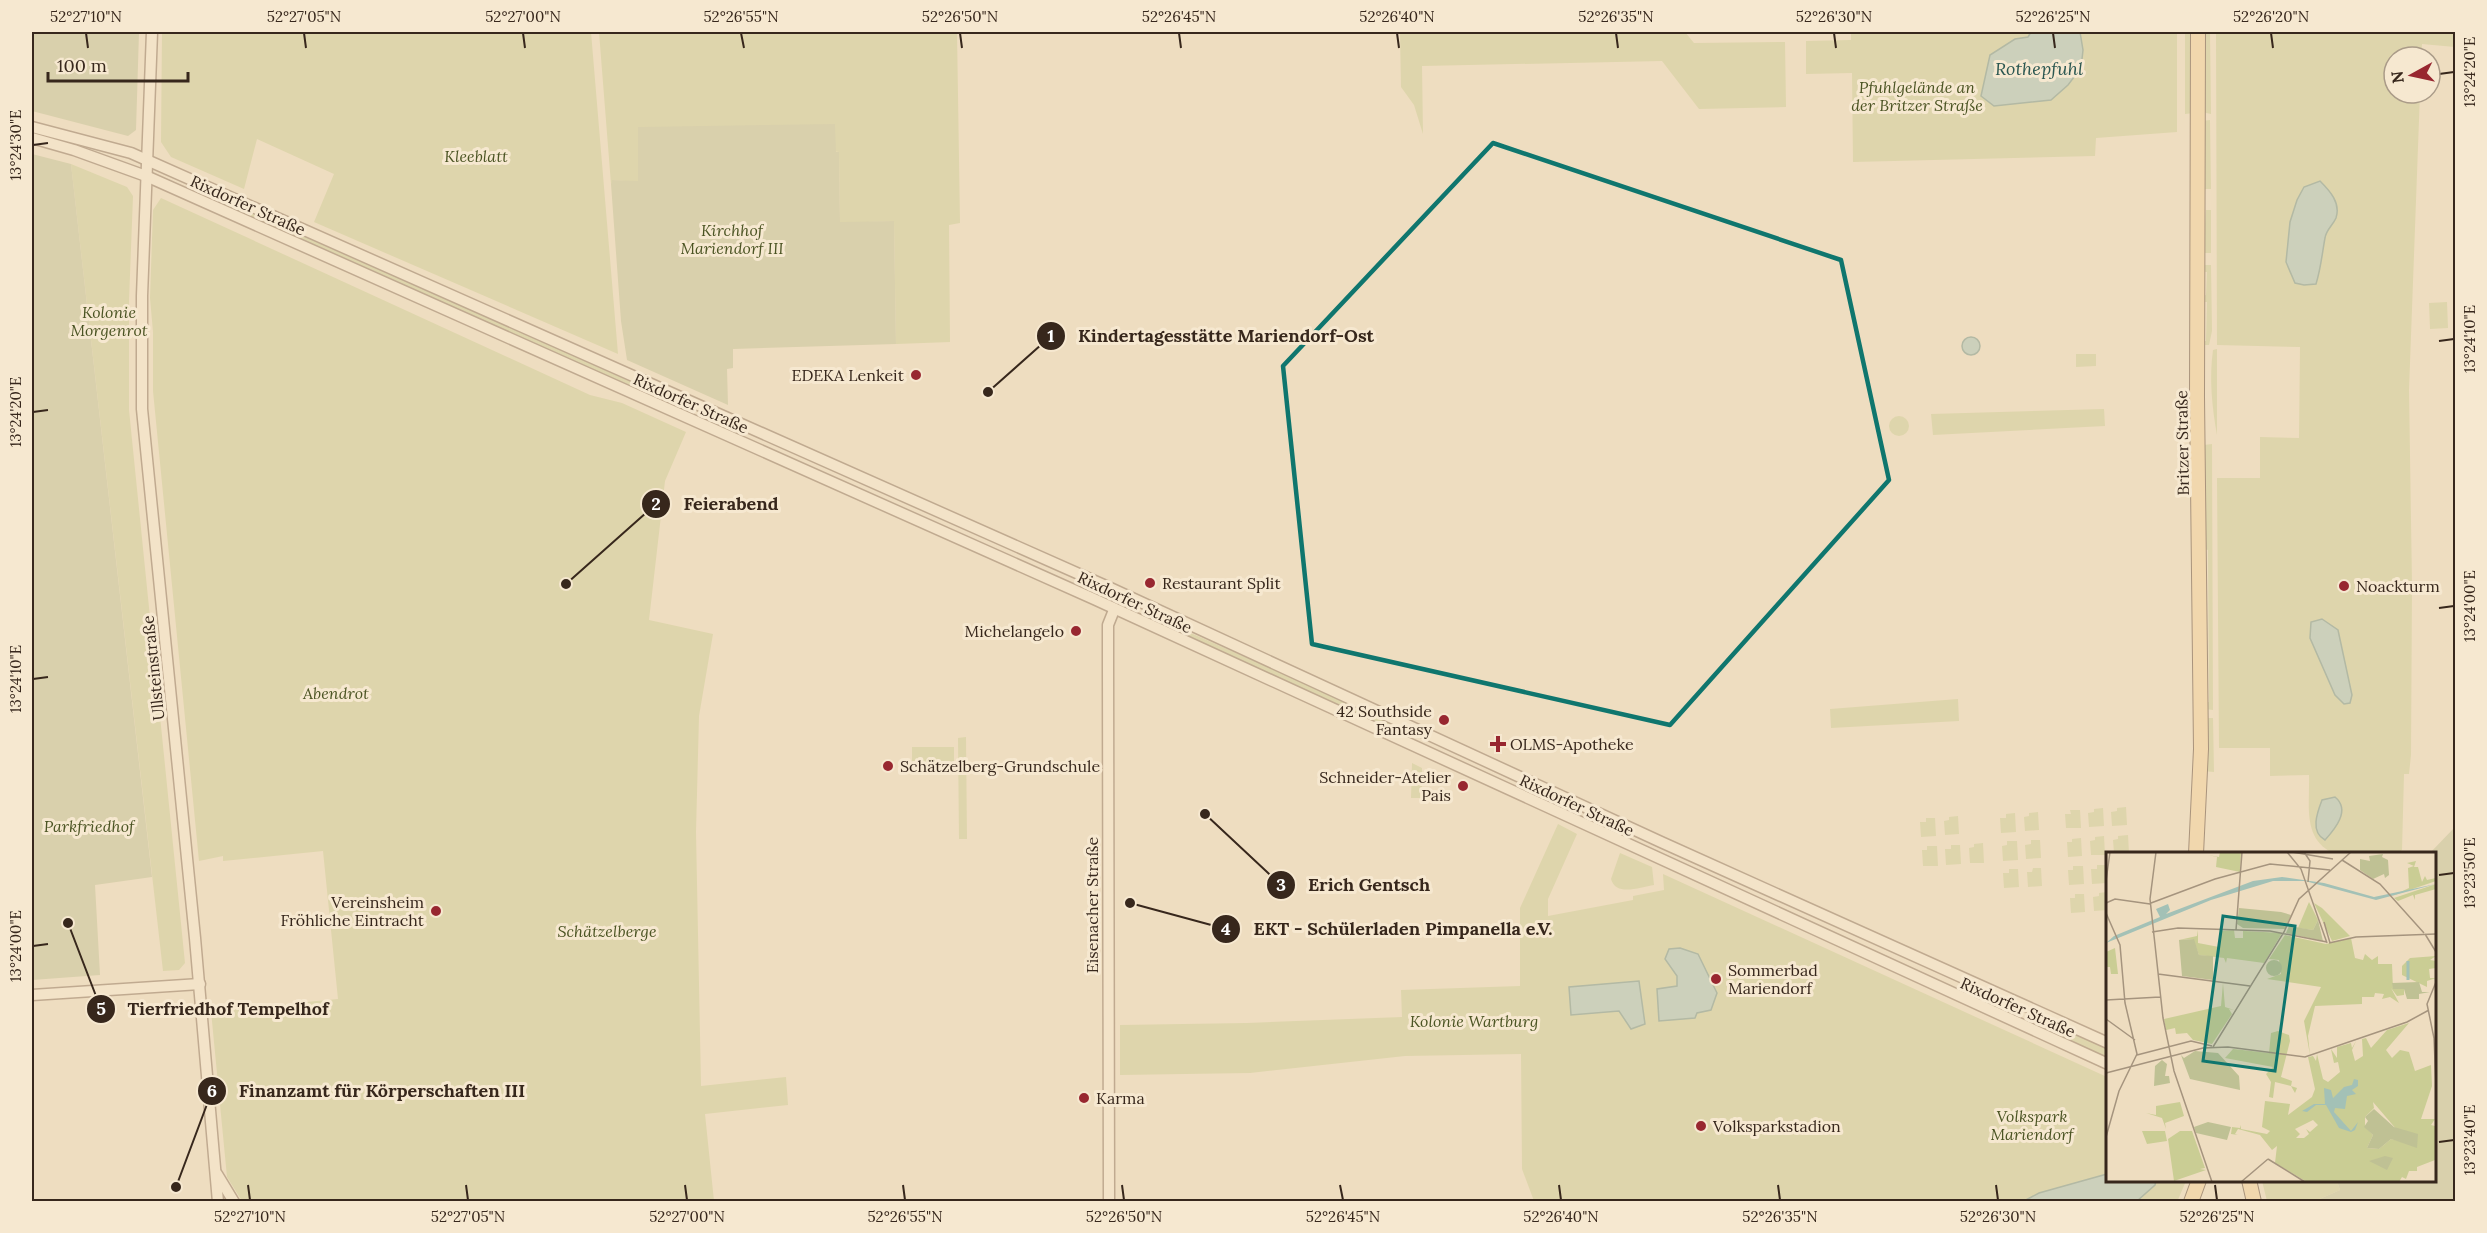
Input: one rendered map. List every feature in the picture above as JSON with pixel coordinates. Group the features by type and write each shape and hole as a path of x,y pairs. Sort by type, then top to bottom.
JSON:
{"main road":[{"name":"Britzer Straße","path":"2196,852 2201,749 2197,376 2198,32"},
{"path":"2190,1202 2198,1182"},
{"path":"2249,1182 2254,1202"}],"street":[{"name":"Ullsteinstraße","path":"152,32 142,296 142,409 200,984 218,1202"},
{"name":"Rixdorfer Straße","path":"32,127 131,153 147,160 1157,611 2106,1042"},
{"name":"Rixdorfer Straße","path":"32,138 74,150 146,176 1150,626 2106,1063"},
{"path":"682,416 688,400"},
{"name":"Eisenacher Straße","path":"1109,1202 1107,714 1108,625 1114,610"},
{"path":"1150,626 1157,611"},
{"path":"32,994 200,984"},
{"path":"2044,1036 2053,1019"},
{"name":"Ullsteinstraße","path":"215,1171 234,1202"}],"highlighted area":[{"path":"1493,143 1841,260 1889,480 1670,725 1312,644 1283,366"}],"green space":[{"path":"32,32 139,32 136,130 128,136 32,111"},
{"name":"Kleeblatt","path":"162,32 591,32 618,354 314,222 334,174 257,139 244,189 171,157 161,142"},
{"path":"599,32 957,32 960,223 949,225 950,342 896,344 894,221 840,223 839,152 638,127 638,182 613,180 611,184"},
{"path":"1400,32 1685,32 1694,43 1785,42 1786,107 1699,109 1662,61 1422,66 1423,134 1414,105 1401,87"},
{"name":"Pfuhlgelände an der Britzer Straße","path":"1851,32 2177,32 2177,132 2096,138 2095,156 1853,162 1852,73 1806,74 1806,41 1851,40"},
{"path":"2185,32 2193,32 2194,113 2185,114"},
{"path":"2202,32 2210,32 2211,114 2202,112"},
{"path":"2216,32 2455,32 2455,47 2422,44 2382,45 2382,105 2420,105 2409,390 2412,585 2411,755 2409,774 2404,774 2402,850 2399,852 2331,852 2323,847 2312,830 2309,809 2309,775 2270,776 2270,748 2219,748 2217,478 2260,478 2260,437 2299,438 2300,347 2217,345"},
{"path":"2210,120 2211,189 2205,189 2202,167 2202,121"},
{"name":"Kirchhof Mariendorf III","path":"835,124 836,152 839,152 840,222 894,221 896,344 733,349 733,368 727,369 728,405 627,360 621,321 611,184 612,180 638,181 638,127"},
{"name":"Parkfriedhof","path":"32,154 71,164 152,877 95,885 100,975 32,980"},
{"name":"Kolonie Morgenrot","path":"71,164 127,187 133,196 129,301 129,410 185,963 179,970 163,971"},
{"path":"165,178 203,195 227,201 672,400 670,405 165,181"},
{"path":"161,198 590,395 622,403 686,432 665,481 649,620 713,634 699,716 696,832 701,1086 786,1077 788,1105 705,1114 714,1201 242,1201 227,1177 211,1011 338,999 323,851 223,861 223,856 199,861 153,391 153,332 150,298 153,210"},
{"path":"2206,210 2211,210 2211,253 2203,253"},
{"path":"2203,265 2211,265 2212,331 2209,345 2203,345 2203,341 2206,341 2207,302 2203,302 2203,296 2206,295 2207,272 2203,272"},
{"path":"2447,302 2448,328 2430,329 2429,303"},
{"path":"2217,349 2217,435 2211,382 2213,350"},
{"path":"2076,354 2096,354 2096,366 2076,367"},
{"path":"2104,409 2105,426 1933,435 1931,414"},
{"path":"1899,416 1906,419 1909,426 1906,433 1899,436 1892,433 1889,426 1892,419"},
{"path":"2212,444 2213,710 2205,709 2205,702 2209,702 2208,550 2205,549 2204,445"},
{"path":"1157,618 1396,724 1395,735 1155,623"},
{"path":"1958,699 1959,721 1831,728 1830,709"},
{"path":"2204,718 2213,718 2214,772 2203,771"},
{"path":"966,737 967,839 959,839 958,738"},
{"path":"912,747 954,747 954,772 912,773"},
{"path":"1412,763 1422,768 1422,798 1411,798"},
{"path":"2126,807 2127,825 2112,826 2111,812 2117,811 2117,808"},
{"path":"2103,808 2104,826 2089,827 2088,813 2094,812 2094,809"},
{"path":"2070,810 2080,810 2081,828 2066,828 2065,814 2071,814"},
{"path":"2038,812 2039,830 2025,831 2024,817 2029,816 2029,813"},
{"path":"2015,813 2016,832 2001,833 2000,818 2006,818 2006,814"},
{"path":"1958,816 1959,834 1945,835 1944,821 1949,820 1949,817"},
{"path":"1926,818 1935,818 1936,836 1921,837 1920,822 1926,822"},
{"path":"1558,824 1577,834 1548,899 1548,916 1633,900 1633,896 1664,890 1663,874 2106,1077 2106,1182 2186,1182 2177,1202 1534,1201 1522,1169 1521,1054 1405,1056 1250,1073 1120,1075 1120,1025 1402,1017 1401,990 1520,986 1520,908"},
{"path":"2455,827 2455,1201 2315,1201 2340,1190 2337,1182 2436,1182 2436,852 2431,852"},
{"path":"2128,835 2129,852 2114,852 2113,840 2118,839 2118,836"},
{"path":"2104,836 2105,855 2091,855 2090,841 2095,840 2095,837"},
{"path":"2081,838 2082,856 2068,857 2067,842"},
{"path":"2031,840 2040,840 2041,858 2026,859 2025,845 2031,844"},
{"path":"2007,841 2017,841 2018,860 2003,861 2002,846 2007,845"},
{"path":"1983,843 1984,863 1970,863 1969,848 1974,847 1974,844"},
{"path":"1951,845 1960,845 1961,864 1946,865 1945,849 1951,849"},
{"path":"1927,846 1937,846 1938,866 1923,866 1922,850 1927,850"},
{"path":"1620,853 1652,867 1654,885 1629,890 1614,885 1611,879"},
{"path":"2097,865 2106,865 2106,883 2092,884 2091,869 2097,869"},
{"path":"2073,866 2083,866 2084,884 2069,885 2068,870 2073,870"},
{"path":"2033,868 2041,868 2042,886 2028,887 2027,872 2032,872"},
{"path":"2009,869 2018,869 2019,887 2004,888 2003,873 2009,873"},
{"path":"2106,892 2106,910 2094,911 2093,897 2099,896 2099,893"},
{"path":"2075,894 2084,894 2085,912 2071,913 2070,898 2075,898"},
{"path":"2063,1029 2106,1049 2106,1061 2058,1038"},
{"path":"2262,1182 2337,1182 2340,1190 2315,1201 2267,1201"}],"water":[{"name":"Rothepfuhl","path":"2031,32 2080,32 2083,50 2081,68 2068,85 2051,100 1994,106 1981,96 1990,55 2015,39 2028,37"},
{"path":"2320,181 2334,198 2337,213 2326,235 2316,284 2304,285 2295,283 2286,262 2290,222 2304,187"},
{"path":"1971,337 1977,340 1980,346 1977,352 1971,355 1965,352 1962,346 1965,340"},
{"path":"2322,619 2338,630 2352,695 2350,703 2344,704 2335,695 2310,638 2311,622"},
{"path":"2335,797 2340,802 2342,813 2337,825 2325,840 2320,837 2316,827 2317,816 2322,800"},
{"path":"1680,948 1698,954 1717,993 1711,1010 1697,1013 1695,1018 1659,1021 1657,989 1677,986 1677,976 1665,959 1669,949"},
{"path":"1639,981 1645,1024 1631,1029 1619,1011 1571,1015 1569,987"},
{"path":"2106,1174 2106,1182 2156,1182 2137,1201 2024,1201 2039,1193"}],"waterway":[{"path":"2131,32 2156,32"}],"place":[{"name":"EDEKA Lenkeit","path":"916,375"},
{"name":"Kindertagesstätte Mariendorf-Ost","path":"988,392"},
{"name":"Restaurant Split","path":"1150,583"},
{"name":"Feierabend","path":"566,584"},
{"name":"Noackturm","path":"2344,586"},
{"name":"Michelangelo","path":"1076,631"},
{"name":"42 Southside Fantasy","path":"1444,720"},
{"name":"OLMS-Apotheke","path":"1498,744"},
{"name":"Schätzelberg-Grundschule","path":"888,766"},
{"name":"Schneider-Atelier Pais","path":"1463,786"},
{"name":"Erich Gentsch","path":"1205,814"},
{"name":"EKT - Schülerladen Pimpanella e.V.","path":"1130,903"},
{"name":"Vereinsheim Fröhliche Eintracht","path":"436,911"},
{"name":"Tierfriedhof Tempelhof","path":"68,923"},
{"name":"Sommerbad Mariendorf","path":"1716,979"},
{"name":"Karma","path":"1084,1098"},
{"name":"Volksparkstadion","path":"1701,1126"},
{"name":"Finanzamt für Körperschaften III","path":"176,1187"}],"park label":[{"name":"Abendrot","path":"336,693"},
{"name":"Schätzelberge","path":"607,931"},
{"name":"Kolonie Wartburg","path":"1474,1021"},
{"name":"Volkspark Mariendorf","path":"2032,1125"}]}
